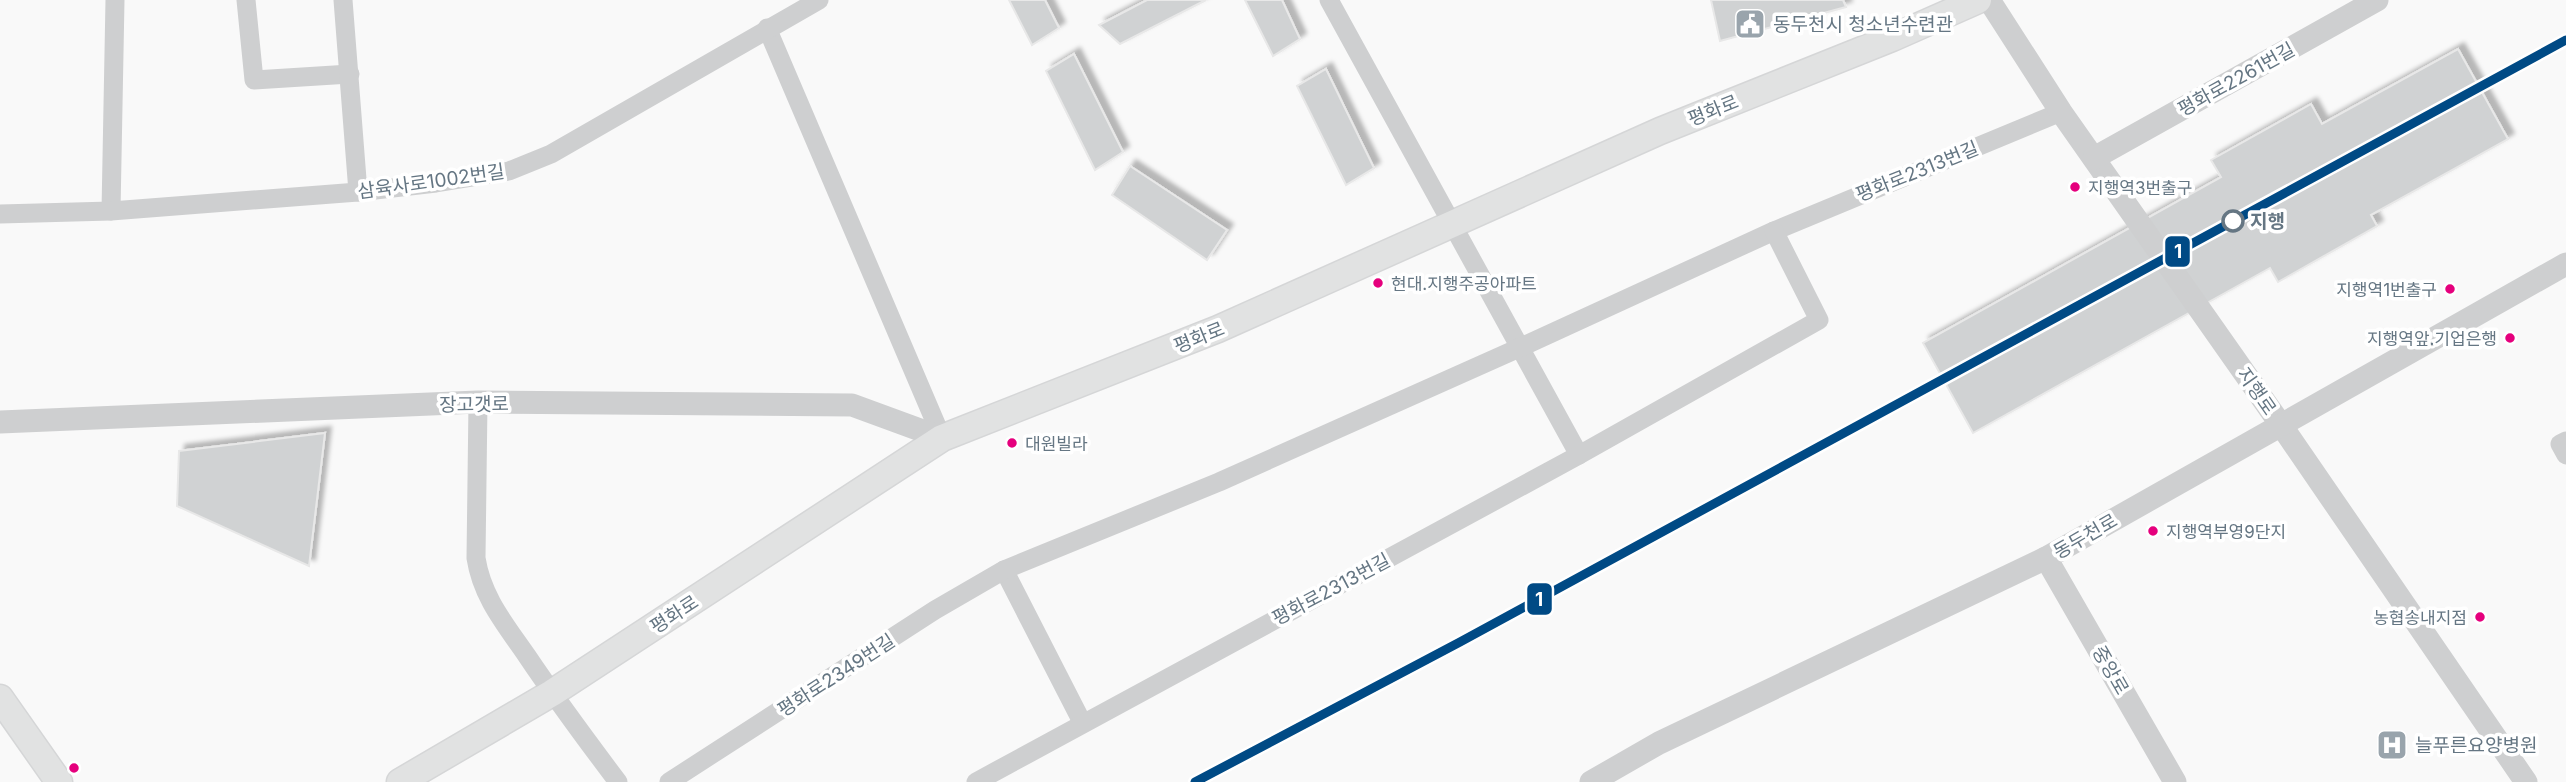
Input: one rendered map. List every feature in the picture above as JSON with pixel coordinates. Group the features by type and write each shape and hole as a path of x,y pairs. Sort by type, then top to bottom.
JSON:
{"main road":[{"name":"평화로","path":"401,782 552,693 942,438 1218,330 1660,131 1892,38 1978,0"},
{"path":"0,698 59,782"}],"street":[{"path":"111,211 115,0"},
{"path":"246,0 254,80 350,74"},
{"path":"343,0 358,192"},
{"name":"삼육사로1002번길","path":"0,214 111,211 358,192 509,171 551,154 819,0"},
{"path":"1329,0 1579,455"},
{"name":"지행로","path":"1989,0 2061,112 2281,425 2526,782"},
{"name":"평화로2261번길","path":"2094,159 2377,0"},
{"path":"767,28 942,438"},
{"name":"평화로2313번길","path":"1004,570 1219,482 1774,231 2061,112"},
{"name":"평화로2313번길","path":"1082,722 1579,455 1819,320 1774,231"},
{"name":"동두천로","path":"1591,782 1659,743 2046,558 2566,264"},
{"path":"478,402 476,558 480,581 494,608 552,693 618,782"},
{"name":"장고갯로","path":"0,422 478,402 852,405 942,438"},
{"path":"2566,441 2560,444 2566,455"},
{"name":"중앙로","path":"2046,558 2175,782"},
{"path":"976,782 1082,722 1004,570"},
{"name":"평화로2349번길","path":"669,782 935,610 1004,570"}],"building":[{"path":"1009,0 1045,0 1059,28 1032,45"},
{"path":"1147,0 1206,0 1120,44 1099,25"},
{"path":"1245,0 1282,0 1300,39 1273,56"},
{"name":"동두천시 청소년수련관","path":"1711,0 1843,0 1846,7 1720,41"},
{"path":"2458,49 2508,139 2371,215 2377,226 2278,282 2270,268 1973,433 1923,343 2221,177 2211,160 2311,104 2322,124"},
{"path":"1074,54 1123,152 1095,170 1046,71"},
{"path":"1326,69 1374,168 1346,185 1297,86"},
{"path":"1130,166 1227,230 1207,260 1112,195"},
{"path":"325,433 309,566 177,506 179,451"}],"transit line":[{"name":"1","path":"1195,782 1460,642 2566,40"}],"place":[{"name":"동두천시 청소년수련관","path":"1750,24"},
{"name":"지행역3번출구","path":"2075,187"},
{"name":"지행","path":"2233,221"},
{"name":"현대.지행주공아파트","path":"1378,283"},
{"name":"지행역1번출구","path":"2450,289"},
{"name":"지행역앞.기업은행","path":"2510,338"},
{"name":"대원빌라","path":"1012,443"},
{"name":"지행역부영9단지","path":"2153,531"},
{"name":"농협송내지점","path":"2480,617"},
{"name":"늘푸른요양병원","path":"2392,745"}]}
